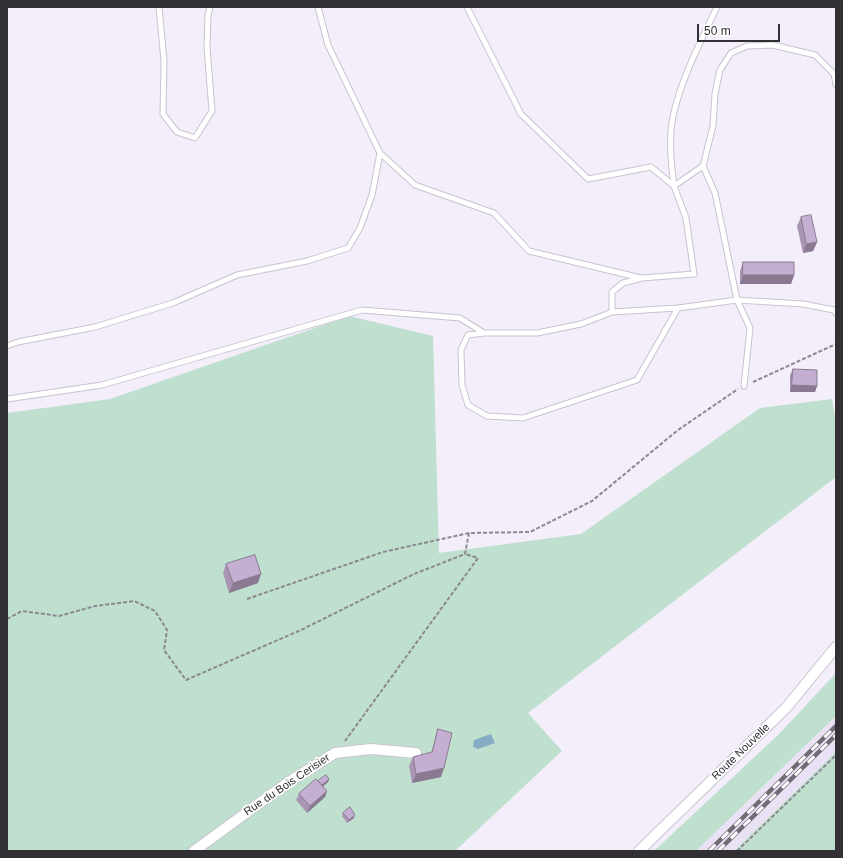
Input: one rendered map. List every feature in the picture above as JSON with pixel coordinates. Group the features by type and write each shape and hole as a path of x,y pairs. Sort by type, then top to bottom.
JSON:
{"street":[{"name":"Route Nouvelle","path":"639,851 786,708 836,647"},
{"name":"Rue du Bois Cerisier","path":"194,851 287,783 335,753 371,749 416,753"}],"lane":[{"path":"159,7 164,62 163,114 177,132 195,138 212,110 207,47 208,15 210,7"},
{"path":"318,7 328,45 380,153 415,185 494,213 529,251 642,278"},
{"path":"467,7 521,114 588,179 651,167 674,186"},
{"path":"612,312 612,292 623,283 642,278 694,274 686,218 674,186 670,157 674,113 690,63 717,7"},
{"path":"744,386 750,328 736,300 715,193 703,166 713,126 715,94 720,70 731,53 747,46 774,45 815,55 834,74 836,84"},
{"path":"7,346 18,342 95,327 173,303 237,275 307,261 348,248 360,228 372,195 380,153"},
{"path":"674,186 703,166"},
{"path":"678,308 637,380 523,418 487,416 468,405 462,384 460,350 468,335 484,333 537,333 582,324 612,312 678,308 736,300 803,304 835,311"},
{"path":"7,399 102,385 362,310 460,318 484,333"}],"path":[{"path":"247,599 383,552 469,533 530,532 592,501 678,430 744,386 802,361 836,344"},
{"path":"466,554 469,533"},
{"path":"7,619 22,611 59,616 95,606 134,601 155,611 167,630 164,650 186,680 301,630 414,574 466,554 478,558 340,749 335,753"},
{"path":"737,851 836,754"}],"shaded area":[{"path":"836,716 836,752 734,851 696,851"}],"green space":[{"path":"349,316 433,336 439,553 581,534 760,408 832,399 836,423 836,477 528,713 562,751 455,851 7,851 7,413 110,399"},
{"path":"836,673 836,716 696,851 654,851 778,735"},
{"path":"836,752 836,851 734,851"}],"water":[{"path":"491,734 495,743 478,749 473,747 474,740"}],"building":[{"path":"811,215 817,242 806,244 801,217"},
{"path":"743,262 794,262 794,275 743,275"},
{"path":"793,369 817,370 817,386 792,385"},
{"path":"255,555 261,574 233,583 226,564"},
{"path":"438,729 452,733 444,768 416,774 413,757 432,752"},
{"path":"326,775 329,779 322,785 318,781"},
{"path":"316,779 327,791 310,806 299,794"},
{"path":"350,807 355,815 349,820 343,813"}],"railway":[{"path":"709,851 836,726"},
{"path":"718,851 836,735"}]}
